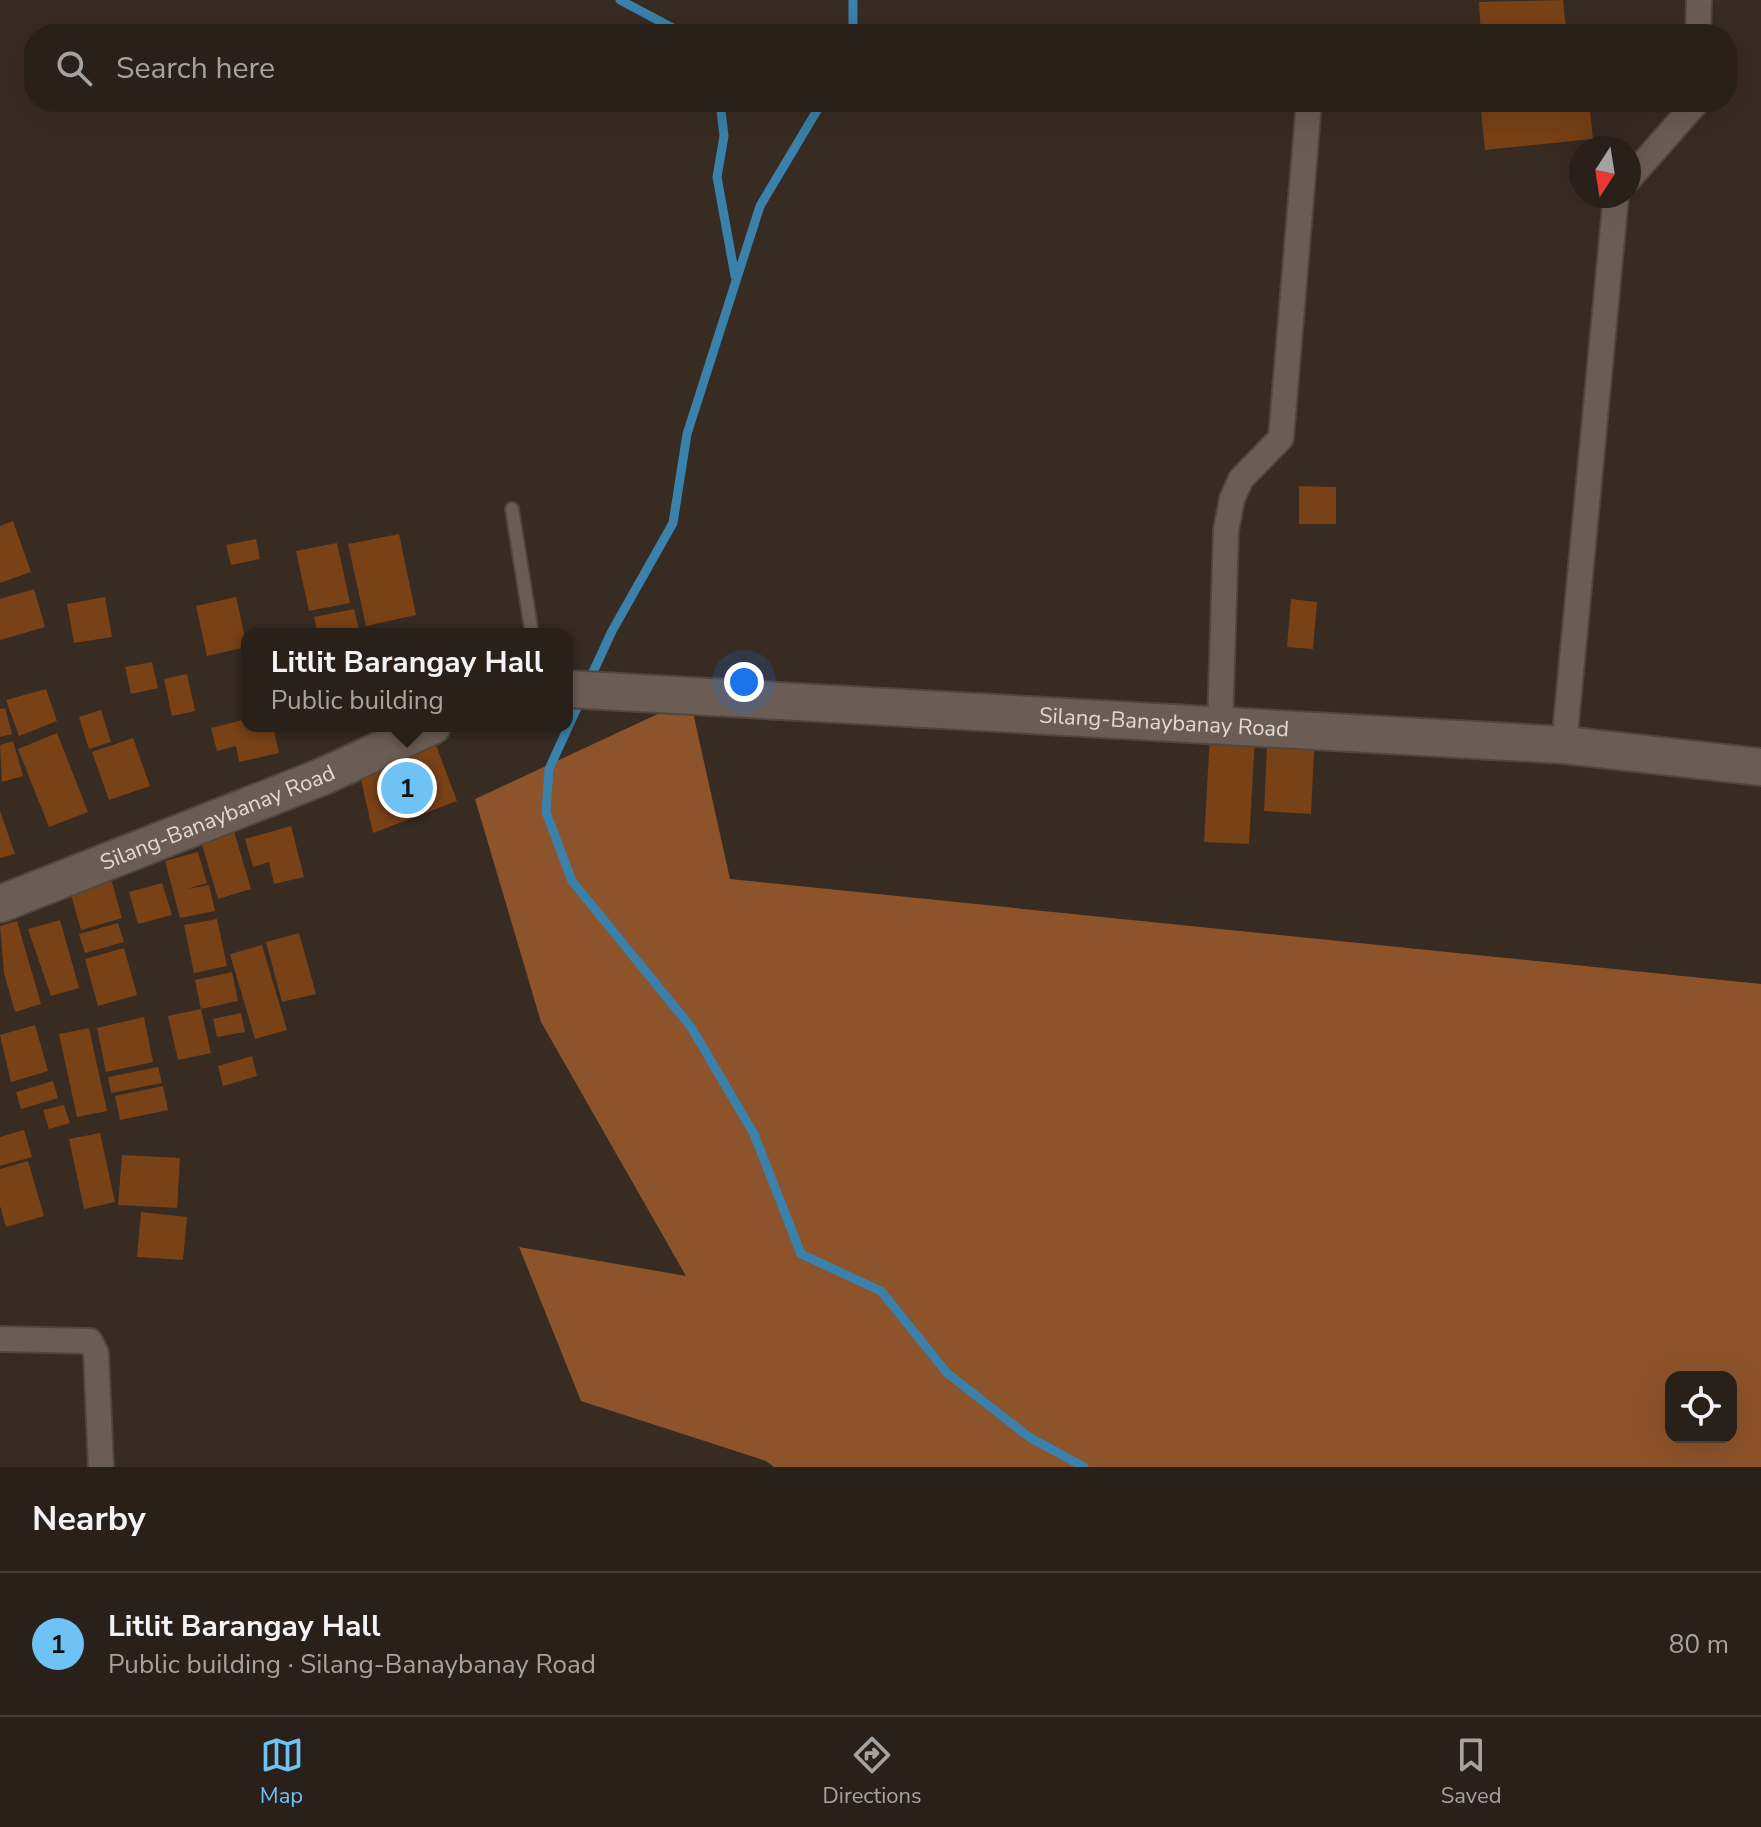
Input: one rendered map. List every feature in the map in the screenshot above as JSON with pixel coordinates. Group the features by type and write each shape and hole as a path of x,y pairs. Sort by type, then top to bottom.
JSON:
{"main road":[{"name":"Silang-Banaybanay Road","path":"584,691 1564,745 1761,767"},
{"name":"Silang-Banaybanay Road","path":"0,904 324,776 419,732"}],"street":[{"path":"1698,24 1699,0"},
{"path":"1220,727 1226,530 1232,499 1241,479 1281,438 1308,112"},
{"path":"1641,165 1688,112"},
{"path":"1564,745 1615,208"},
{"path":"0,1339 90,1341 96,1353 101,1467"}],"lane":[{"path":"512,509 531,628"}],"shaded area":[{"path":"690,699 730,879 1761,984 1761,1467 774,1467 766,1461 581,1401 519,1247 686,1276 541,1022 475,799"}],"building":[{"path":"1563,0 1565,24 1480,24 1479,2"},
{"path":"1481,112 1590,112 1593,136 1569,136 1569,141 1485,150"},
{"path":"1299,486 1336,487 1336,524 1299,524"},
{"path":"13,521 31,572 0,583 0,526"},
{"path":"399,534 416,615 366,626 348,544"},
{"path":"256,539 260,559 231,565 226,545"},
{"path":"337,543 350,603 309,611 296,551"},
{"path":"34,589 45,627 0,640 0,599"},
{"path":"105,597 112,637 74,643 67,604"},
{"path":"236,597 243,628 241,648 207,656 196,606"},
{"path":"1291,599 1317,602 1313,649 1287,647"},
{"path":"354,609 359,628 317,628 314,617"},
{"path":"152,662 158,688 131,694 125,667"},
{"path":"187,674 195,711 172,716 164,679"},
{"path":"46,689 57,721 19,736 6,700"},
{"path":"5,708 12,734 0,737 0,709"},
{"path":"101,710 111,742 89,749 79,717"},
{"path":"241,720 241,732 274,732 279,753 239,762 236,746 217,751 211,728"},
{"path":"57,733 88,812 49,827 18,749"},
{"path":"1210,734 1255,737 1249,844 1204,842"},
{"path":"133,738 150,786 109,800 92,752"},
{"path":"13,741 23,776 2,782 0,745"},
{"path":"436,745 457,801 373,833 360,775"},
{"path":"1267,747 1314,750 1311,814 1264,811"},
{"path":"0,811 15,854 0,858"},
{"path":"291,826 304,877 274,884 269,862 253,867 245,839"},
{"path":"233,828 251,889 218,899 200,838"},
{"path":"198,852 207,883 187,889 209,885 215,911 180,918 165,861"},
{"path":"111,879 122,918 81,930 70,891"},
{"path":"162,883 172,915 138,924 129,892"},
{"path":"217,919 227,966 194,973 184,925"},
{"path":"60,920 79,988 51,996 28,929"},
{"path":"17,921 41,1004 15,1012 4,973 0,926"},
{"path":"118,923 124,942 85,953 79,934"},
{"path":"299,933 316,994 282,1002 266,942"},
{"path":"262,945 287,1030 255,1039 230,954"},
{"path":"124,948 137,995 98,1006 85,959"},
{"path":"232,972 238,1001 201,1009 195,980"},
{"path":"201,1009 211,1053 178,1060 168,1016"},
{"path":"241,1013 245,1032 217,1037 213,1019"},
{"path":"144,1017 153,1062 106,1072 97,1028"},
{"path":"35,1025 48,1071 11,1082 0,1035"},
{"path":"89,1028 107,1111 77,1117 59,1034"},
{"path":"252,1056 257,1076 223,1086 218,1066"},
{"path":"158,1067 162,1083 111,1093 108,1077"},
{"path":"53,1081 58,1098 21,1109 16,1092"},
{"path":"163,1086 168,1110 120,1120 115,1096"},
{"path":"64,1105 70,1123 49,1129 43,1110"},
{"path":"24,1130 32,1157 0,1166 0,1137"},
{"path":"100,1133 115,1202 84,1209 69,1139"},
{"path":"122,1155 180,1158 177,1208 118,1205"},
{"path":"28,1161 44,1216 6,1227 0,1206 0,1169"},
{"path":"141,1212 187,1217 183,1260 137,1257"}],"waterway":[{"path":"620,0 665,24"},
{"path":"853,0 853,24"},
{"path":"721,112 724,136 717,177 735,276"},
{"path":"588,683 612,631 673,523 687,434 760,206 816,112"},
{"path":"573,717 582,697"},
{"path":"566,732 549,769 546,812 572,881 691,1027 754,1134 801,1254 881,1291 947,1373 1029,1437 1084,1467"}],"place":[{"name":"Litlit Barangay Hall","path":"407,788"}]}
